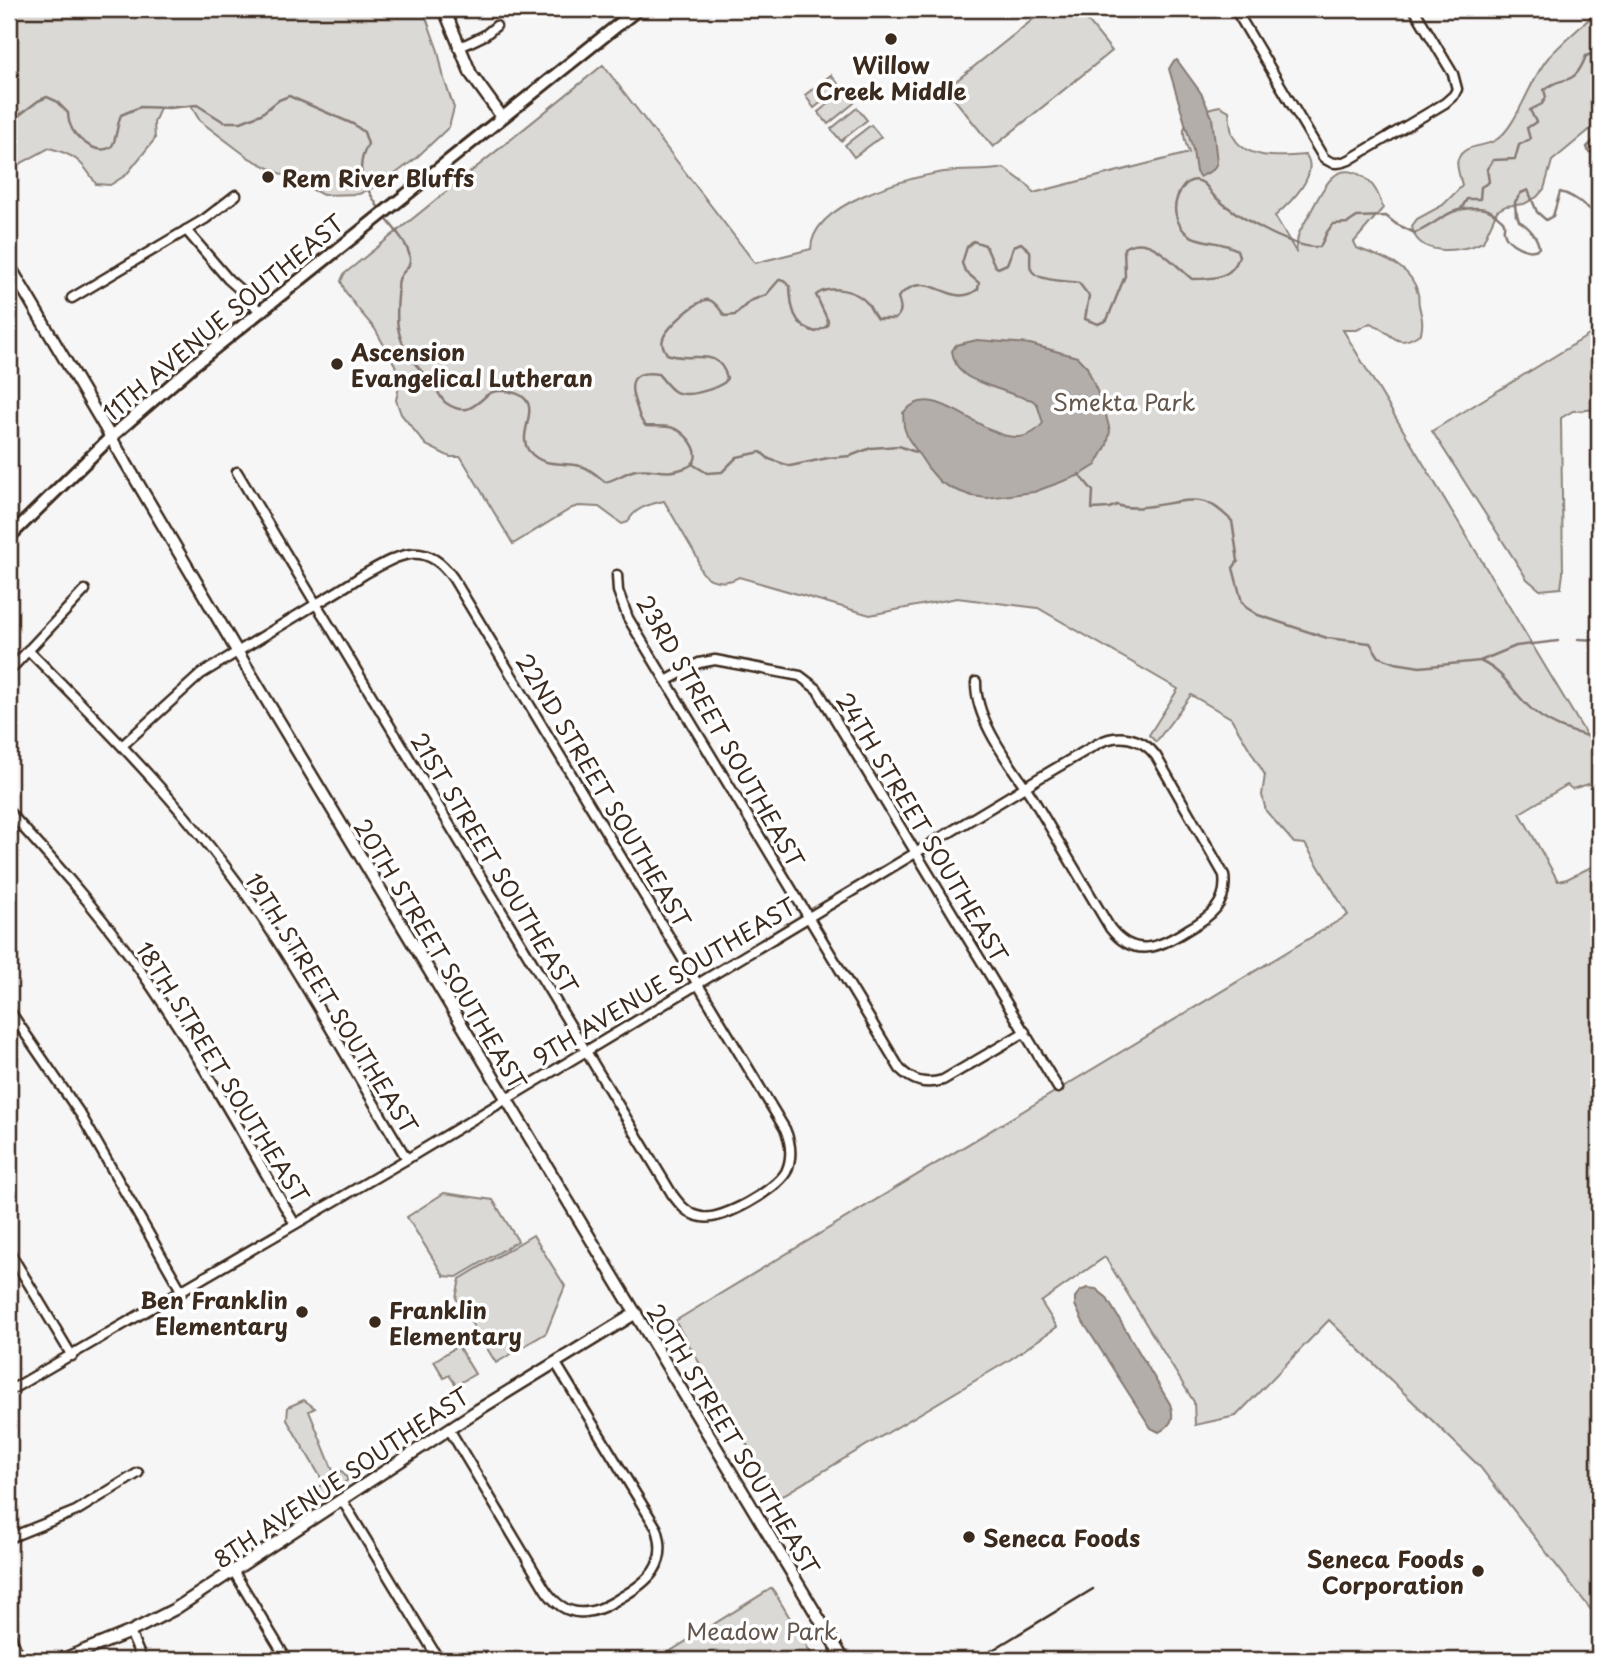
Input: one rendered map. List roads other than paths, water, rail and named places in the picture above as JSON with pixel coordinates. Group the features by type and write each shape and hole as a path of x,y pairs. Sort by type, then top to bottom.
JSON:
{"main road":[{"name":"11TH AVENUE SOUTHEAST","path":"9,537 111,437 259,311 638,9"}],"street":[{"path":"444,9 471,74 502,117"},
{"path":"1235,9 1319,150 1333,163 1349,160 1445,103 1457,89 1453,74 1414,9"},
{"path":"458,48 485,36 496,26"},
{"path":"72,298 186,230 236,195"},
{"path":"186,230 259,311"},
{"name":"20TH STREET SOUTHEAST","path":"9,265 237,652 844,1660"},
{"name":"21ST STREET SOUTHEAST","path":"237,472 672,1194 685,1210 701,1217 717,1217 751,1200"},
{"name":"22ND STREET SOUTHEAST","path":"316,604 403,554 424,554 440,562 453,578 699,984 789,1139 791,1153 786,1172 778,1182 751,1200"},
{"name":"23RD STREET SOUTHEAST","path":"617,575 620,598 628,618 896,1064 912,1079 930,1083 943,1080 1025,1032"},
{"path":"9,671 85,590"},
{"path":"123,745 192,682 316,604"},
{"name":"19TH STREET SOUTHEAST","path":"28,650 123,745 170,798 264,921 407,1159"},
{"name":"24TH STREET SOUTHEAST","path":"666,681 699,663 715,660 793,674 805,679 822,697 1058,1088"},
{"path":"976,682 977,697 984,717 1025,787"},
{"name":"9TH AVENUE SOUTHEAST","path":"9,1391 407,1159 506,1098 699,984 917,852 1025,787 1104,740 1124,737 1145,745 1153,753 1224,875 1224,893 1218,906 1207,918 1166,943 1150,948 1134,946 1121,940 1110,928 1025,787"},
{"name":"18TH STREET SOUTHEAST","path":"9,813 90,904 130,956 198,1061 295,1224"},
{"path":"9,1010 81,1115 182,1292"},
{"path":"9,1251 72,1356"},
{"name":"8TH AVENUE SOUTHEAST","path":"61,1660 130,1632 175,1609 449,1429 636,1313"},
{"path":"449,1429 551,1598 565,1608 585,1613 596,1611 623,1597 643,1584 656,1568 660,1552 658,1532 555,1362"},
{"path":"9,1538 76,1511 138,1473"},
{"path":"342,1500 439,1660"},
{"path":"234,1572 287,1660"},
{"path":"9,1631 20,1660"},
{"path":"130,1632 142,1660"}],"waterway":[{"path":"1461,209 1467,199 1480,199 1481,187 1489,182 1487,169 1493,160 1515,159 1519,145 1530,139 1527,128 1536,122 1530,110 1542,104 1546,97 1544,90 1577,73 1586,56 1596,52 1593,44 1599,41"},
{"path":"9,123 47,97 56,101 68,113 72,129 81,140 93,147 105,149 113,145 121,115 140,107 197,105 224,122 241,122 261,114 289,96 353,124 364,132 368,144 363,154 361,172 381,212"},
{"path":"1599,136 1587,147 1589,152 1599,153"},
{"path":"385,217 404,242 410,258 398,284 397,320 400,335 410,357 446,403 464,409 491,393 505,391 519,395 528,402 529,415 525,437 529,451 542,461 584,467 605,482 636,470 671,471 692,464 696,453 685,435 673,428 646,426 642,421 632,384 637,376 642,374 658,374 674,391 693,394 725,382 727,378 717,361 667,354 662,343 665,334 698,303 709,300 718,306 725,316 735,315 750,301 766,295 779,280 784,280 790,287 798,320 816,332 827,326 828,321 816,295 822,292 836,289 850,292 863,299 877,319 895,319 900,311 898,297 909,288 930,286 958,295 968,295 978,289 979,283 965,271 962,263 967,247 973,241 985,245 998,268 1007,264 1014,246 1021,243 1030,251 1030,267 1038,276 1079,283 1089,296 1085,319 1098,324 1107,320 1125,276 1124,248 1134,244 1152,247 1192,279 1221,276 1236,264 1239,256 1237,250 1193,237 1180,226 1175,211 1178,195 1182,188 1192,181 1204,183 1214,196 1264,230 1308,246 1320,247 1333,224 1348,223 1357,217 1386,216 1415,233 1456,211 1482,208 1503,221 1504,232 1509,241 1524,249 1535,250 1539,248 1535,236 1519,221 1516,211 1516,216 1515,202 1521,193 1528,190 1537,212 1546,220 1553,216 1560,192 1599,215"},
{"path":"692,464 707,473 722,472 737,457 761,452 769,459 790,466 850,456 871,448 899,446 918,453"},
{"path":"1079,474 1093,491 1092,509 1117,505 1140,507 1190,500 1213,505 1232,521 1238,561 1233,568 1242,602 1247,608 1258,615 1327,638 1370,643 1379,657 1395,663 1420,667 1480,661 1516,646 1558,641"},
{"path":"1578,639 1599,640"},
{"path":"1480,661 1501,675 1527,705 1543,718 1570,731 1599,739"}],"railway":[{"path":"976,1660 1093,1589"}],"place":[{"name":"Willow Creek Middle","path":"891,39"},
{"name":"Rem River Bluffs","path":"268,177"},
{"name":"Ascension Evangelical Lutheran","path":"337,364"},
{"name":"Ben Franklin Elementary","path":"302,1312"},
{"name":"Franklin Elementary","path":"375,1322"},
{"name":"Seneca Foods","path":"969,1537"},
{"name":"Seneca Foods Corporation","path":"1478,1571"}],"park label":[{"name":"Smekta Park","path":"1124,401"},
{"name":"Meadow Park","path":"762,1630"}]}
